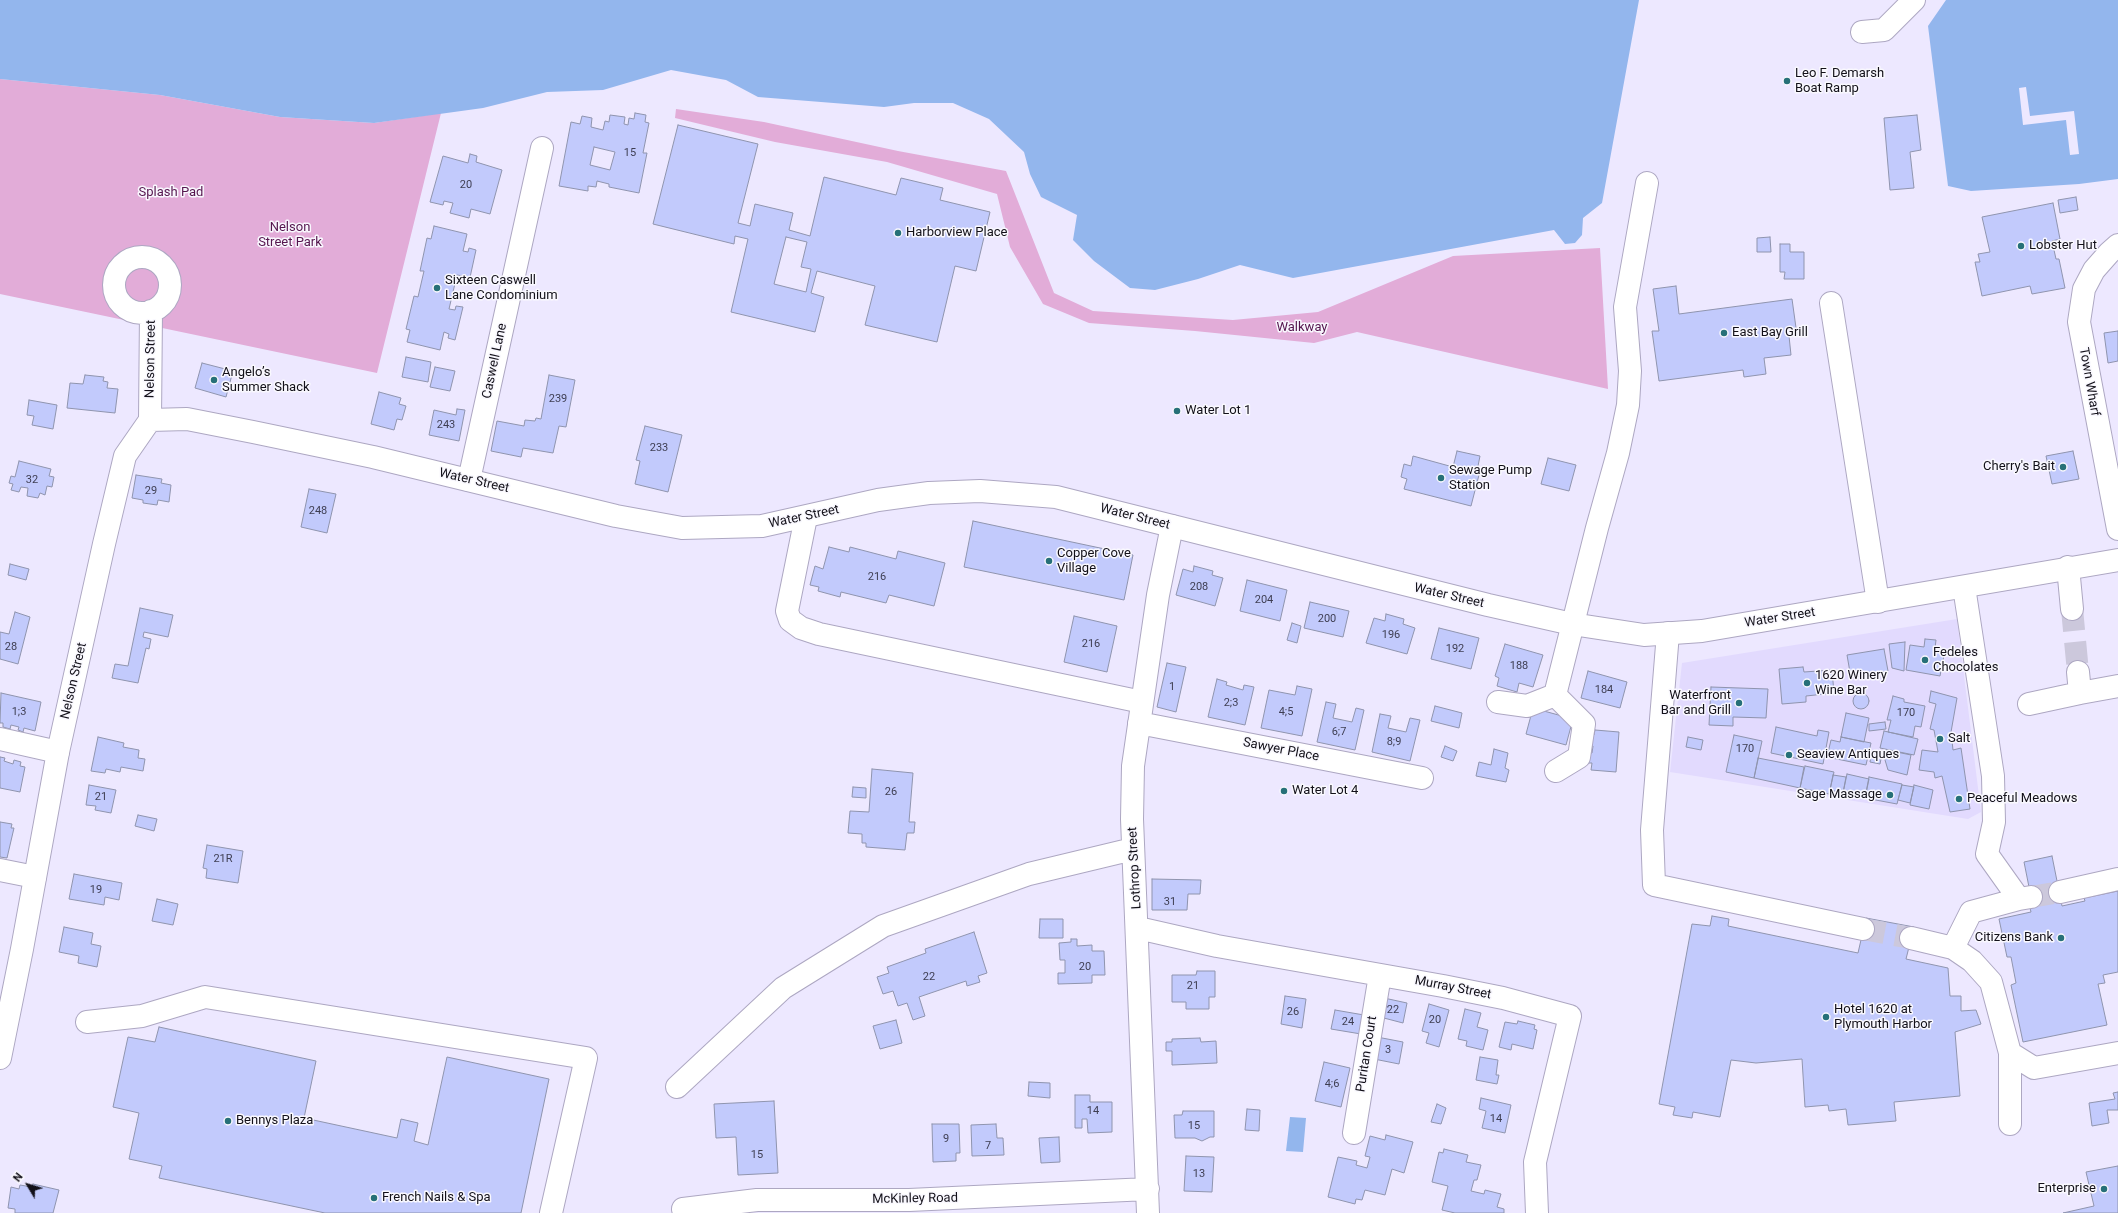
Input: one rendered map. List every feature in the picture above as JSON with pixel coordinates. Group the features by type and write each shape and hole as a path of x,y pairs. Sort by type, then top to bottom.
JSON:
{"street":[{"path":"1862,32 1884,30 1914,0"},
{"name":"Caswell Lane","path":"470,480 542,148"},
{"path":"1555,695 1572,624 1618,453 1628,405 1630,371 1625,307 1647,183"},
{"name":"Town Wharf","path":"2118,245 2109,252 2094,270 2084,289 2079,322 2118,529"},
{"path":"1831,302 1878,602"},
{"name":"Nelson Street","path":"0,1058 58,752 104,544 125,456 150,420 151,311"},
{"name":"Water Street","path":"150,420 187,419 373,457 616,516 682,528 762,526 878,500 929,493 980,491 1056,497 1396,583 1572,624 1644,635 1702,631 1964,587 2068,567 2118,560"},
{"path":"806,517 787,611 790,620 801,628 819,634 1142,702"},
{"name":"Lothrop Street","path":"1148,1213 1138,928 1133,849 1133,766 1158,595 1172,526"},
{"path":"2068,567 2072,609"},
{"path":"1954,948 1971,912 2025,898 1987,854 1994,822 1993,776 1964,587"},
{"path":"1668,634 1652,830 1654,885 1863,929"},
{"path":"2029,704 2079,682 2118,686"},
{"path":"1498,702 1527,706 1555,695"},
{"path":"1555,695 1584,724 1579,757 1556,771"},
{"name":"Sawyer Place","path":"1139,723 1422,778"},
{"path":"0,739 58,752"},
{"path":"677,1087 783,988 883,926 1029,874 1133,849"},
{"path":"0,870 35,878"},
{"path":"2060,892 2118,879"},
{"name":"Murray Street","path":"1138,928 1217,946 1503,998 1570,1016 1535,1162 1537,1213"},
{"path":"1911,938 1954,948 1972,961 1991,982 2010,1053 2010,1124"},
{"name":"Puritan Court","path":"1354,1133 1380,975"},
{"path":"87,1022 142,1016 205,996 586,1058 551,1213"},
{"path":"2010,1053 2034,1068 2118,1053"},
{"name":"McKinley Road","path":"684,1211 757,1200 909,1207 1148,1189"}],"shaded area":[{"path":"1957,619 1981,812 1968,819 1670,772 1682,663"}],"green space":[{"name":"Nelson Street Park","path":"0,79 160,95 280,117 374,123 441,113 377,373 0,294"},
{"name":"Walkway","path":"676,109 764,122 898,151 1006,171 1054,293 1093,311 1233,320 1318,312 1453,256 1600,248 1608,389 1357,332 1314,343 1195,331 1089,323 1043,304 1010,247 997,194 887,162 775,142 675,118"}],"water":[{"path":"0,0 1639,0 1602,203 1583,218 1582,235 1575,243 1565,244 1554,230 1293,278 1240,265 1198,279 1155,290 1130,288 1094,261 1073,240 1077,215 1041,197 1030,174 1024,152 989,119 953,103 914,103 884,107 758,97 726,80 671,70 603,90 547,92 483,108 374,123 280,117 160,95 0,79"},
{"path":"1946,0 2118,0 2118,179 2079,184 1971,191 1948,186 1928,26"},
{"path":"1290,1117 1306,1118 1303,1152 1286,1151"}],"pier":[{"path":"2026,87 2030,116 2074,111 2079,154 2070,155 2066,120 2023,125 2019,88"}],"building":[{"path":"635,113 646,115 645,122 649,123 643,153 647,153 639,193 609,187 609,184 597,181 596,187 588,186 588,191 559,186 571,122 580,124 582,116 592,118 591,127 603,130 605,121 609,122 610,115 625,117 624,124 628,125 629,118 634,119","holes":["594,147 615,152 610,170 590,165"]},
{"path":"1917,115 1921,150 1910,152 1914,188 1890,190 1884,118"},
{"name":"Harborview Place","path":"678,125 758,144 738,223 750,226 755,204 793,213 789,230 810,236 824,177 896,195 901,178 943,188 940,200 990,212 976,271 955,266 937,342 865,325 875,286 817,271 811,293 824,297 815,332 731,312 748,239 735,236 734,244 653,224","holes":["786,237 807,242 801,267 811,269 806,292 774,284"]},
{"path":"470,154 477,156 476,162 502,170 490,214 471,209 469,218 450,213 453,203 444,201 443,205 430,202 443,156 468,163"},
{"path":"2076,197 2078,210 2060,213 2058,200"},
{"name":"Lobster Hut","path":"2053,203 2060,239 2052,241 2056,259 2059,259 2065,288 2032,294 2030,286 1982,296 1975,262 1980,262 1978,254 1990,252 1982,217"},
{"name":"Sixteen Caswell Lane Condominium","path":"434,226 467,234 463,251 468,252 469,248 476,250 469,282 462,280 463,276 457,275 449,309 455,310 456,306 463,307 455,340 448,338 449,334 444,332 440,350 407,342 410,330 406,329 414,296 418,297 424,271 420,271 427,238 431,239"},
{"path":"1770,237 1771,252 1757,252 1757,238"},
{"path":"1780,244 1790,244 1790,252 1804,252 1804,279 1784,279 1785,272 1780,272"},
{"name":"East Bay Grill","path":"1676,286 1679,314 1792,299 1797,335 1789,336 1791,355 1764,358 1766,374 1744,377 1743,370 1659,381 1652,331 1659,331 1653,289"},
{"path":"2118,331 2118,361 2108,363 2104,333"},
{"path":"406,357 431,362 428,382 402,377"},
{"name":"Angelo’s Summer Shack","path":"202,363 233,371 226,397 195,388"},
{"path":"435,367 455,371 450,391 430,387"},
{"path":"85,375 104,377 103,381 108,382 107,388 118,389 115,413 67,408 70,383 83,384"},
{"path":"549,375 575,380 566,427 559,426 553,453 523,448 521,457 491,451 497,421 524,426 525,420 535,421 536,418 541,419"},
{"path":"379,392 401,398 399,404 406,406 402,420 397,419 394,430 371,424"},
{"path":"29,400 57,405 53,429 32,425 34,416 27,415"},
{"path":"457,409 465,410 459,441 429,435 434,410 456,415"},
{"path":"645,426 682,435 668,492 635,484 640,461 636,460"},
{"name":"Sewage Pump Station","path":"1457,451 1480,456 1477,471 1480,471 1471,506 1404,489 1407,479 1401,477 1404,464 1411,466 1413,456 1453,467"},
{"name":"Cherry's Bait","path":"2073,451 2079,479 2052,484 2046,456"},
{"path":"1548,458 1576,465 1569,491 1541,484"},
{"path":"19,461 51,469 49,476 54,477 52,487 47,486 45,495 40,493 38,498 27,496 28,488 21,487 19,492 11,490 13,484 9,483 11,476 15,477"},
{"path":"136,475 162,479 161,483 171,485 169,502 158,500 157,505 143,503 143,500 132,498"},
{"path":"309,489 336,494 327,533 301,527"},
{"name":"Copper Cove Village","path":"973,521 1133,555 1124,600 964,567"},
{"path":"829,547 849,552 850,547 896,559 898,551 945,563 934,606 889,595 886,603 841,592 840,597 818,591 819,587 810,585 815,566 823,569"},
{"path":"10,564 29,569 26,580 8,575"},
{"path":"1194,566 1213,571 1212,575 1223,578 1215,606 1176,595 1183,569 1193,572"},
{"path":"1247,580 1287,590 1280,621 1240,611"},
{"path":"1310,602 1349,611 1343,637 1304,628"},
{"path":"140,608 173,615 168,637 144,632 143,637 151,639 149,649 146,648 138,683 112,678 115,664 128,666"},
{"path":"15,612 30,617 18,664 0,659 0,632 9,634"},
{"path":"1386,614 1404,619 1403,624 1415,628 1407,654 1366,643 1374,618 1385,621"},
{"path":"1074,616 1117,626 1107,672 1064,662"},
{"path":"1292,623 1301,626 1297,643 1287,640"},
{"path":"1439,628 1479,638 1471,669 1431,659"},
{"name":"Fedeles Chocolates","path":"1925,639 1936,640 1935,648 1945,650 1940,676 1906,670 1910,645 1924,647"},
{"path":"1905,642 1904,671 1892,668 1889,644"},
{"path":"1505,644 1543,655 1533,687 1519,683 1517,692 1497,686 1499,678 1495,676"},
{"path":"1884,649 1888,671 1851,678 1847,655"},
{"path":"1167,663 1186,667 1176,712 1157,707"},
{"name":"1620 Winery Wine Bar","path":"1803,667 1804,672 1832,670 1834,693 1806,696 1806,702 1782,704 1779,669"},
{"path":"1588,671 1627,682 1620,708 1581,698"},
{"path":"1217,679 1227,682 1226,685 1243,690 1244,685 1254,687 1245,725 1208,717"},
{"path":"1297,686 1312,689 1302,736 1261,728 1269,690 1295,695"},
{"name":"Waterfront Bar and Grill","path":"1711,687 1768,689 1766,718 1733,717 1733,726 1709,725"},
{"path":"1931,691 1957,698 1951,732 1953,750 1961,748 1970,809 1950,812 1942,776 1935,778 1934,772 1919,770 1922,750 1938,752 1934,730 1930,729 1936,704 1929,702"},
{"path":"1,693 41,702 35,731 24,728 23,732 18,730 19,727 11,725 10,729 3,727 3,723 0,723"},
{"path":"1858,693 1864,693 1869,698 1867,707 1864,709 1858,709 1853,704 1853,698"},
{"path":"1893,696 1904,699 1904,702 1925,706 1921,727 1915,726 1913,737 1888,732 1891,720 1887,720"},
{"path":"1326,702 1336,704 1333,718 1352,722 1356,708 1364,710 1355,750 1317,742"},
{"path":"1435,706 1462,713 1459,728 1431,721"},
{"path":"1533,708 1573,719 1566,745 1526,734"},
{"path":"1846,713 1869,718 1864,742 1841,737"},
{"path":"1380,714 1391,716 1388,728 1406,732 1410,718 1420,720 1410,761 1372,752"},
{"path":"1885,722 1886,729 1869,731 1869,724"},
{"path":"1776,727 1817,736 1818,730 1829,732 1823,764 1771,753"},
{"path":"1595,730 1619,732 1616,772 1591,770 1592,763 1587,763 1589,753 1592,753 1593,746 1589,746 1590,735 1594,735"},
{"path":"1884,731 1918,739 1914,755 1880,748"},
{"path":"1734,735 1762,741 1754,778 1726,772"},
{"path":"98,737 124,743 123,747 139,750 138,758 145,759 143,771 121,767 120,772 106,769 105,773 91,771"},
{"path":"1688,737 1703,740 1701,750 1686,747"},
{"path":"1841,737 1871,743 1866,765 1827,757 1831,740 1840,742"},
{"path":"1445,746 1457,751 1453,761 1441,757"},
{"path":"1494,749 1508,753 1505,768 1509,770 1506,782 1476,776 1479,762 1491,765"},
{"path":"1887,750 1911,755 1907,775 1888,770 1885,760"},
{"path":"1872,752 1882,754 1880,764 1870,762"},
{"path":"0,757 5,758 4,761 13,764 14,760 21,762 20,766 25,767 20,792 0,788"},
{"path":"1758,758 1804,767 1800,788 1754,778"},
{"path":"1805,766 1834,772 1829,794 1800,788"},
{"path":"872,769 913,773 909,822 915,822 914,833 907,833 905,850 866,847 866,843 862,843 862,834 848,833 850,811 869,812"},
{"path":"1847,774 1869,779 1865,798 1843,793"},
{"path":"1833,775 1846,777 1843,793 1830,790"},
{"path":"1869,777 1902,784 1897,804 1865,798"},
{"path":"89,785 116,790 111,813 95,810 96,806 86,805"},
{"path":"1902,785 1914,787 1910,803 1898,800"},
{"path":"1914,785 1933,790 1929,809 1910,805"},
{"path":"853,787 866,788 866,798 852,797"},
{"path":"138,815 157,819 154,831 135,826"},
{"path":"0,822 12,824 11,828 14,828 7,858 0,857"},
{"path":"207,845 243,851 238,883 206,878 207,869 203,868"},
{"name":"Citizens Bank","path":"2052,856 2062,906 2085,901 2084,898 2118,891 2118,972 2103,975 2105,983 2098,984 2107,1025 2023,1042 2011,985 2016,983 2011,957 2007,957 1999,919 2031,912 2030,908 2033,907 2024,862"},
{"path":"74,874 122,883 119,900 105,897 104,905 69,899"},
{"path":"1152,879 1201,880 1200,894 1188,894 1187,910 1152,910"},
{"path":"157,899 178,904 173,925 152,921"},
{"name":"Hotel 1620 at Plymouth Harbor","path":"1712,916 1729,919 1728,926 1858,953 1866,918 1914,927 1906,959 1948,968 1950,996 1961,996 1961,1011 1976,1010 1981,1024 1955,1032 1960,1096 1894,1102 1896,1121 1848,1125 1846,1109 1829,1111 1828,1105 1805,1107 1802,1059 1756,1063 1731,1060 1720,1117 1693,1112 1692,1118 1673,1115 1675,1107 1659,1104 1692,924 1710,926"},
{"path":"1040,919 1063,919 1063,938 1039,938"},
{"path":"64,927 93,933 91,944 101,946 97,967 78,963 79,956 59,952"},
{"path":"974,932 987,973 978,976 980,982 967,986 966,981 919,997 925,1016 913,1020 907,1003 898,1006 893,991 883,994 877,977 889,973 887,967 926,953 925,949"},
{"path":"1071,939 1077,939 1077,946 1092,945 1092,951 1104,951 1105,975 1092,975 1092,983 1058,984 1058,973 1065,973 1065,960 1060,960 1059,943 1071,942"},
{"path":"1197,971 1215,971 1215,997 1209,997 1209,1009 1186,1009 1186,1002 1172,1002 1172,975 1196,975"},
{"path":"1285,996 1306,999 1302,1028 1281,1024"},
{"path":"1384,998 1407,1003 1403,1023 1380,1017"},
{"path":"1429,1004 1449,1010 1439,1047 1426,1043 1429,1033 1422,1031"},
{"path":"1465,1009 1481,1013 1477,1027 1488,1030 1483,1050 1466,1046 1467,1041 1458,1039"},
{"path":"1335,1010 1364,1015 1361,1034 1331,1029"},
{"path":"896,1020 902,1043 880,1049 873,1026"},
{"path":"1518,1021 1535,1025 1534,1029 1537,1030 1533,1049 1512,1044 1511,1050 1499,1047 1505,1022 1517,1024"},
{"name":"Bennys Plaza","path":"159,1027 316,1061 304,1118 397,1138 401,1119 418,1123 414,1141 428,1145 447,1057 549,1079 521,1213 325,1213 159,1178 162,1166 129,1159 139,1113 113,1107 128,1037 155,1042"},
{"path":"1377,1037 1403,1042 1399,1064 1374,1059"},
{"path":"1200,1038 1201,1042 1216,1041 1217,1063 1172,1065 1172,1051 1166,1051 1166,1042 1172,1042 1172,1039"},
{"path":"1480,1057 1498,1060 1496,1075 1499,1075 1497,1084 1476,1080"},
{"path":"1324,1062 1350,1068 1341,1107 1315,1101"},
{"path":"1029,1082 1050,1083 1050,1098 1028,1096"},
{"path":"2118,1092 2118,1110 2107,1110 2109,1123 2092,1126 2089,1103 2115,1099 2113,1093"},
{"path":"1075,1095 1090,1095 1090,1102 1112,1102 1112,1132 1088,1133 1087,1119 1082,1119 1082,1128 1075,1128"},
{"path":"1481,1098 1511,1105 1505,1133 1482,1128 1486,1111 1479,1109"},
{"path":"774,1101 778,1173 738,1175 736,1137 716,1138 714,1104"},
{"path":"1437,1104 1446,1108 1441,1124 1431,1122"},
{"path":"1247,1109 1260,1110 1259,1131 1245,1130"},
{"path":"1183,1111 1214,1111 1214,1137 1210,1137 1202,1141 1195,1138 1175,1138 1174,1115 1182,1115"},
{"path":"932,1124 959,1124 960,1153 956,1153 956,1161 933,1162"},
{"path":"996,1124 997,1138 1003,1138 1004,1155 972,1156 971,1125"},
{"path":"1386,1135 1413,1142 1404,1173 1392,1169 1385,1195 1365,1190 1362,1200 1356,1199 1355,1204 1328,1197 1338,1157 1357,1161 1356,1165 1367,1168 1370,1157 1365,1156 1370,1136 1385,1140"},
{"path":"1059,1137 1060,1162 1041,1163 1039,1138"},
{"path":"1444,1149 1468,1155 1466,1162 1481,1165 1477,1180 1474,1180 1471,1191 1484,1194 1485,1190 1501,1194 1497,1207 1504,1209 1504,1213 1455,1213 1442,1210 1448,1186 1432,1182 1439,1152 1443,1153"},
{"path":"1186,1156 1214,1157 1212,1192 1184,1191"},
{"name":"Enterprise","path":"2118,1166 2118,1213 2063,1213 2094,1206 2086,1172"},
{"path":"33,1184 59,1190 53,1213 15,1213 15,1209 8,1208 11,1187 19,1189 20,1185 32,1187"}],"tunnel":[{"path":"2072,609 2078,672"},
{"path":"2031,897 2060,892"},
{"path":"1863,929 1911,938"}],"place":[{"name":"Leo F. Demarsh Boat Ramp","path":"1787,81"},
{"name":"Harborview Place","path":"898,233"},
{"name":"Lobster Hut","path":"2021,246"},
{"name":"Sixteen Caswell Lane Condominium","path":"437,288"},
{"name":"East Bay Grill","path":"1724,333"},
{"name":"Angelo’s Summer Shack","path":"214,380"},
{"name":"Water Lot 1","path":"1177,411"},
{"name":"Cherry's Bait","path":"2063,467"},
{"name":"Sewage Pump Station","path":"1441,478"},
{"name":"Copper Cove Village","path":"1049,561"},
{"name":"Fedeles Chocolates","path":"1925,660"},
{"name":"1620 Winery Wine Bar","path":"1807,683"},
{"name":"Waterfront Bar and Grill","path":"1739,703"},
{"name":"Salt","path":"1940,739"},
{"name":"Seaview Antiques","path":"1789,755"},
{"name":"Water Lot 4","path":"1284,791"},
{"name":"Sage Massage","path":"1890,795"},
{"name":"Peaceful Meadows","path":"1959,799"},
{"name":"Citizens Bank","path":"2061,938"},
{"name":"Hotel 1620 at Plymouth Harbor","path":"1826,1017"},
{"name":"Bennys Plaza","path":"228,1121"},
{"name":"Enterprise","path":"2104,1189"},
{"name":"French Nails & Spa","path":"374,1198"}],"park label":[{"name":"Splash Pad","path":"171,193"}]}
